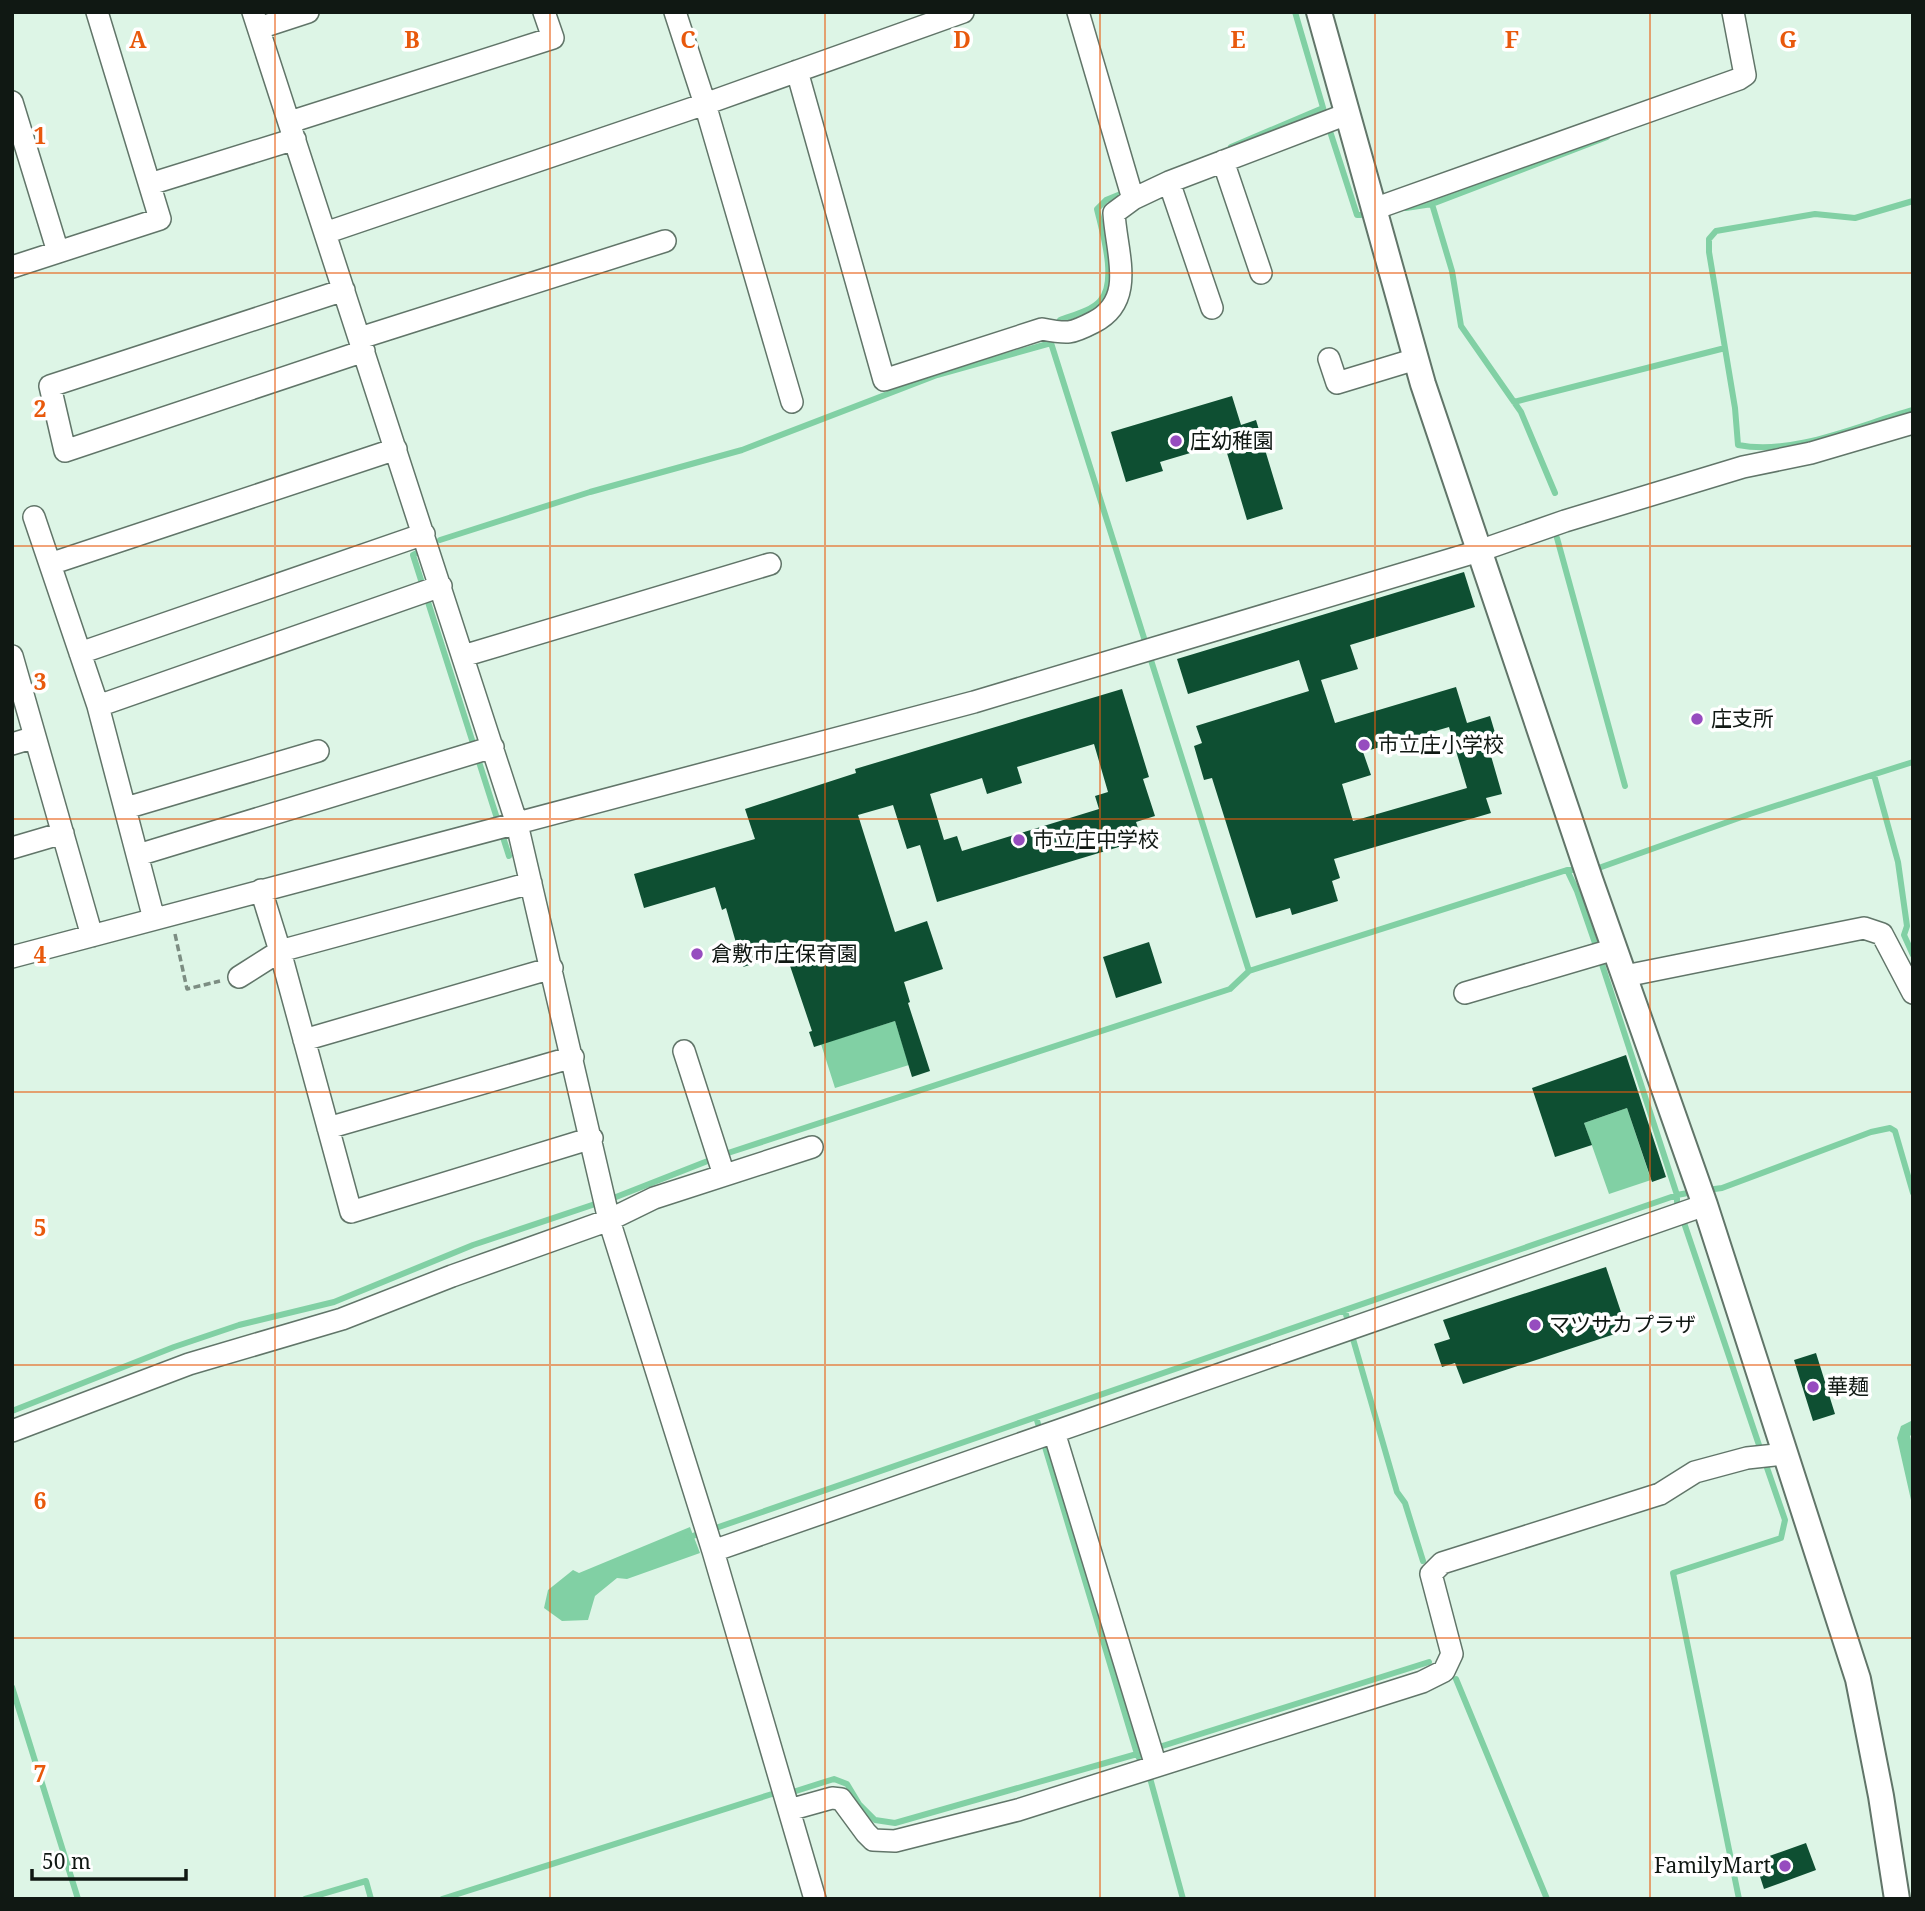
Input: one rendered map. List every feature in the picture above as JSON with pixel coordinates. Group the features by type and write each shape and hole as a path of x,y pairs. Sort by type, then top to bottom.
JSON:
{"street":[{"path":"12,267 160,219 97,12"},
{"path":"308,12 256,20 424,534 429,590 463,656 482,750 506,827 531,883 606,1204 709,1538 815,1899"},
{"path":"150,184 553,38 544,12"},
{"path":"675,12 705,104 792,402"},
{"path":"325,233 705,104 963,12"},
{"path":"1078,12 1131,192"},
{"path":"1319,12 1333,120 1374,209 1416,359 1587,870 1603,953 1625,976 1771,1455 1857,1679 1881,1796 1897,1899"},
{"path":"1374,209 1736,80 1745,75 1733,12"},
{"path":"797,71 884,380 1042,329 1068,334 1105,316 1115,305 1121,289 1114,214 1131,192 1169,182 1333,120"},
{"path":"12,102 58,252"},
{"path":"1223,161 1261,273"},
{"path":"1169,182 1212,308"},
{"path":"344,290 50,386 65,451 362,344 665,241"},
{"path":"1329,359 1337,383 1416,359"},
{"path":"12,957 974,702 1479,551 1566,521 1743,467 1811,453 1913,423"},
{"path":"50,564 396,449"},
{"path":"34,517 99,706 138,855 162,917"},
{"path":"80,653 424,534"},
{"path":"463,656 770,564"},
{"path":"99,706 429,590"},
{"path":"12,656 92,936"},
{"path":"12,744 35,737"},
{"path":"138,855 482,750"},
{"path":"127,808 318,751"},
{"path":"12,848 63,833"},
{"path":"239,977 280,951 531,883"},
{"path":"261,890 351,1212 592,1138"},
{"path":"1625,976 1864,928 1882,934 1913,993"},
{"path":"1465,993 1603,953"},
{"path":"304,1040 552,968"},
{"path":"684,1051 722,1171"},
{"path":"328,1128 573,1057"},
{"path":"12,1431 189,1364 342,1319 452,1276 606,1204 654,1198 722,1171 812,1147"},
{"path":"709,1538 1046,1435 1351,1328 1694,1202"},
{"path":"1046,1435 1150,1761"},
{"path":"786,1799 841,1799 873,1840 895,1841 1018,1810 1150,1761 1422,1682 1444,1671 1452,1654 1432,1574 1442,1563 1660,1494 1695,1472 1771,1455"}],"path":[{"path":"162,917 187,989 239,977"}],"shaded area":[{"path":"895,1021 909,1065 835,1088 821,1044"},
{"path":"1627,1108 1651,1180 1609,1194 1584,1123"},
{"path":"1913,1420 1913,1433 1910,1436 1913,1450 1913,1509 1897,1438 1901,1426"},
{"path":"690,1527 700,1553 627,1579 617,1578 595,1596 588,1620 562,1621 544,1608 548,1590 573,1570 579,1573"}],"building":[{"path":"1232,396 1241,425 1256,420 1283,509 1247,520 1224,443 1160,462 1163,471 1126,482 1111,432"},
{"path":"1464,572 1475,607 1350,645 1358,669 1321,680 1335,723 1456,687 1467,723 1490,716 1499,746 1489,749 1502,794 1486,798 1491,813 1334,859 1340,878 1332,881 1338,901 1292,915 1290,908 1256,918 1212,778 1204,780 1194,746 1202,743 1196,726 1309,691 1299,660 1188,694 1177,659","holes":["1449,727 1467,788 1353,821 1342,784 1371,775 1363,752"]},
{"path":"1122,689 1149,777 1143,779 1155,816 1136,822 1142,840 937,902 920,845 907,849 893,805 858,815 895,932 927,921 943,969 904,982 930,1071 912,1077 895,1021 814,1047 809,1032 812,1031 786,954 743,967 726,908 722,910 715,887 644,908 634,874 755,839 745,809 856,773 855,769","holes":["1094,744 1108,792 1095,796 1099,809 962,851 957,836 944,840 930,794 982,778 987,794 1022,783 1017,767"]},
{"path":"1149,942 1162,983 1116,998 1103,957"},
{"path":"1626,1055 1666,1177 1652,1182 1627,1108 1584,1123 1592,1145 1555,1157 1532,1088"},
{"name":"マツサカプラザ","path":"1606,1267 1627,1330 1463,1384 1455,1363 1442,1367 1434,1344 1450,1339 1443,1320"},
{"path":"1816,1353 1835,1414 1813,1421 1794,1360"},
{"name":"FamilyMart","path":"1806,1843 1816,1870 1764,1889 1755,1861"}],"waterway":[{"path":"1295,12 1324,111"},
{"path":"1231,147 1323,108"},
{"path":"1328,125 1357,215 1361,215"},
{"path":"1432,204 1607,137"},
{"path":"1058,326 1060,320 1092,307 1100,301 1105,292 1108,282 1107,256 1097,209 1106,200 1128,191"},
{"path":"1913,201 1855,218 1815,214 1716,231 1709,239 1735,408 1738,445 1759,447 1804,443 1913,410"},
{"path":"1406,208 1432,204 1452,271 1461,326 1521,412 1555,493"},
{"path":"1054,336 1051,343 1249,971"},
{"path":"440,540 590,492 742,450 937,375 1051,343"},
{"path":"1514,402 1725,348"},
{"path":"1557,538 1625,786"},
{"path":"417,553 413,555 509,856"},
{"path":"1593,870 1750,814 1913,762"},
{"path":"1874,775 1898,862 1907,926 1904,935 1913,955"},
{"path":"1567,870 1596,946 1677,1195 1677,1202 1761,1451"},
{"path":"12,1411 174,1347 239,1325 334,1302 473,1245 616,1197 728,1153 1230,989 1249,971 1567,870 1582,870"},
{"path":"1707,1190 1722,1188 1871,1132 1890,1128 1895,1131 1913,1193"},
{"path":"687,1538 1677,1195 1693,1192"},
{"path":"1345,1311 1397,1492 1405,1503 1423,1561"},
{"path":"1036,1417 1137,1754 1150,1778 1183,1899"},
{"path":"1739,1899 1673,1573 1781,1538 1785,1520 1765,1462"},
{"path":"442,1899 772,1794 796,1791 834,1779 847,1784 859,1804 875,1820 895,1823 1137,1754 1429,1662"},
{"path":"1456,1679 1547,1899"},
{"path":"12,1687 78,1899"},
{"path":"305,1899 366,1881 371,1899"}],"place":[{"name":"庄幼稚園","path":"1176,441"},
{"name":"庄支所","path":"1697,719"},
{"name":"市立庄小学校","path":"1364,745"},
{"name":"市立庄中学校","path":"1019,840"},
{"name":"倉敷市庄保育園","path":"697,954"},
{"name":"マツサカプラザ","path":"1535,1325"},
{"name":"華麺","path":"1813,1387"},
{"name":"FamilyMart","path":"1785,1866"}]}
